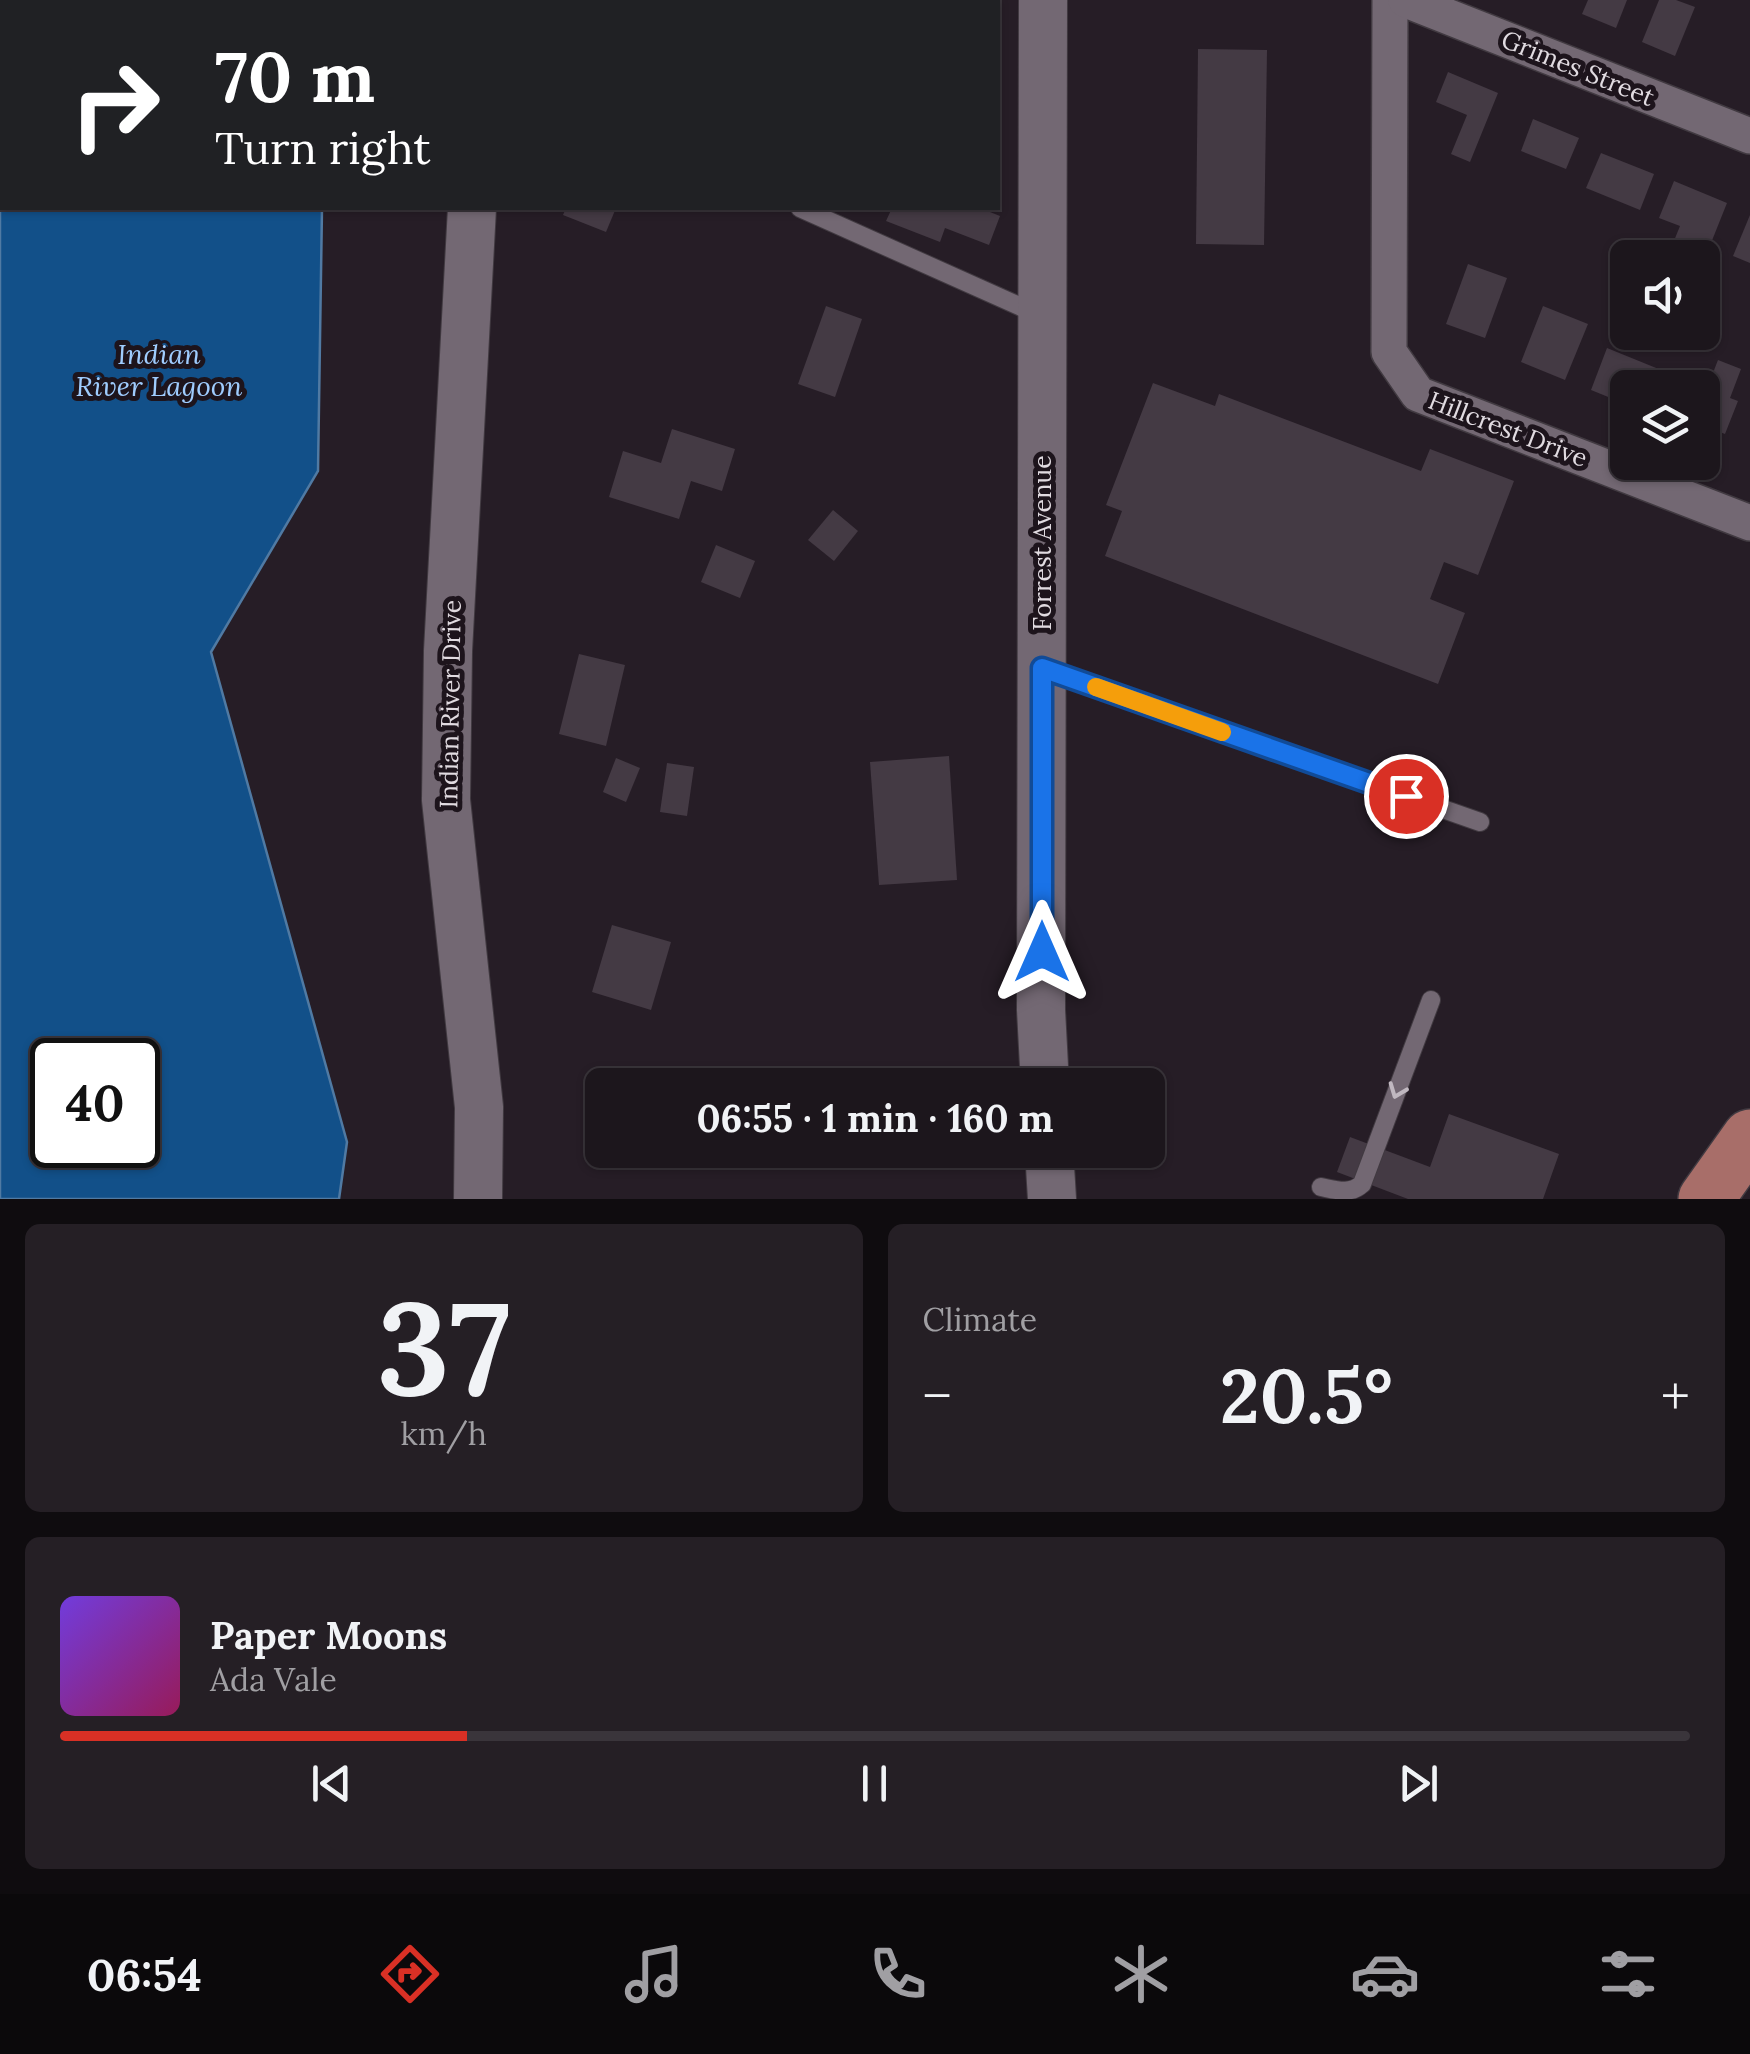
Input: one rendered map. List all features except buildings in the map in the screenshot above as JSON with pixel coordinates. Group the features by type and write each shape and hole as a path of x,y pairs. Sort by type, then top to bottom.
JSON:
{"main road":[{"path":"1706,1199 1750,1137"}],"street":[{"name":"Forrest Avenue","path":"1043,0 1041,1010 1044,1068"},
{"name":"Hillcrest Drive","path":"1390,0 1388,352 1418,394 1750,524"},
{"name":"Grimes Street","path":"1406,0 1750,136"},
{"name":"Indian River Drive","path":"472,210 448,651 446,800 479,1107 478,1199"},
{"path":"1051,1168 1052,1199"}],"lane":[{"path":"804,210 1042,316"},
{"path":"1042,668 1480,822"},
{"path":"1321,1187 1343,1191 1356,1190 1362,1184 1431,1000"}],"water":[{"name":"Indian River Lagoon","path":"0,210 322,210 318,471 211,652 347,1142 339,1199 0,1199"}],"slow traffic":[{"path":"1096,687 1222,732"}],"route":[{"path":"1042,952 1042,668 1406,796"}]}
